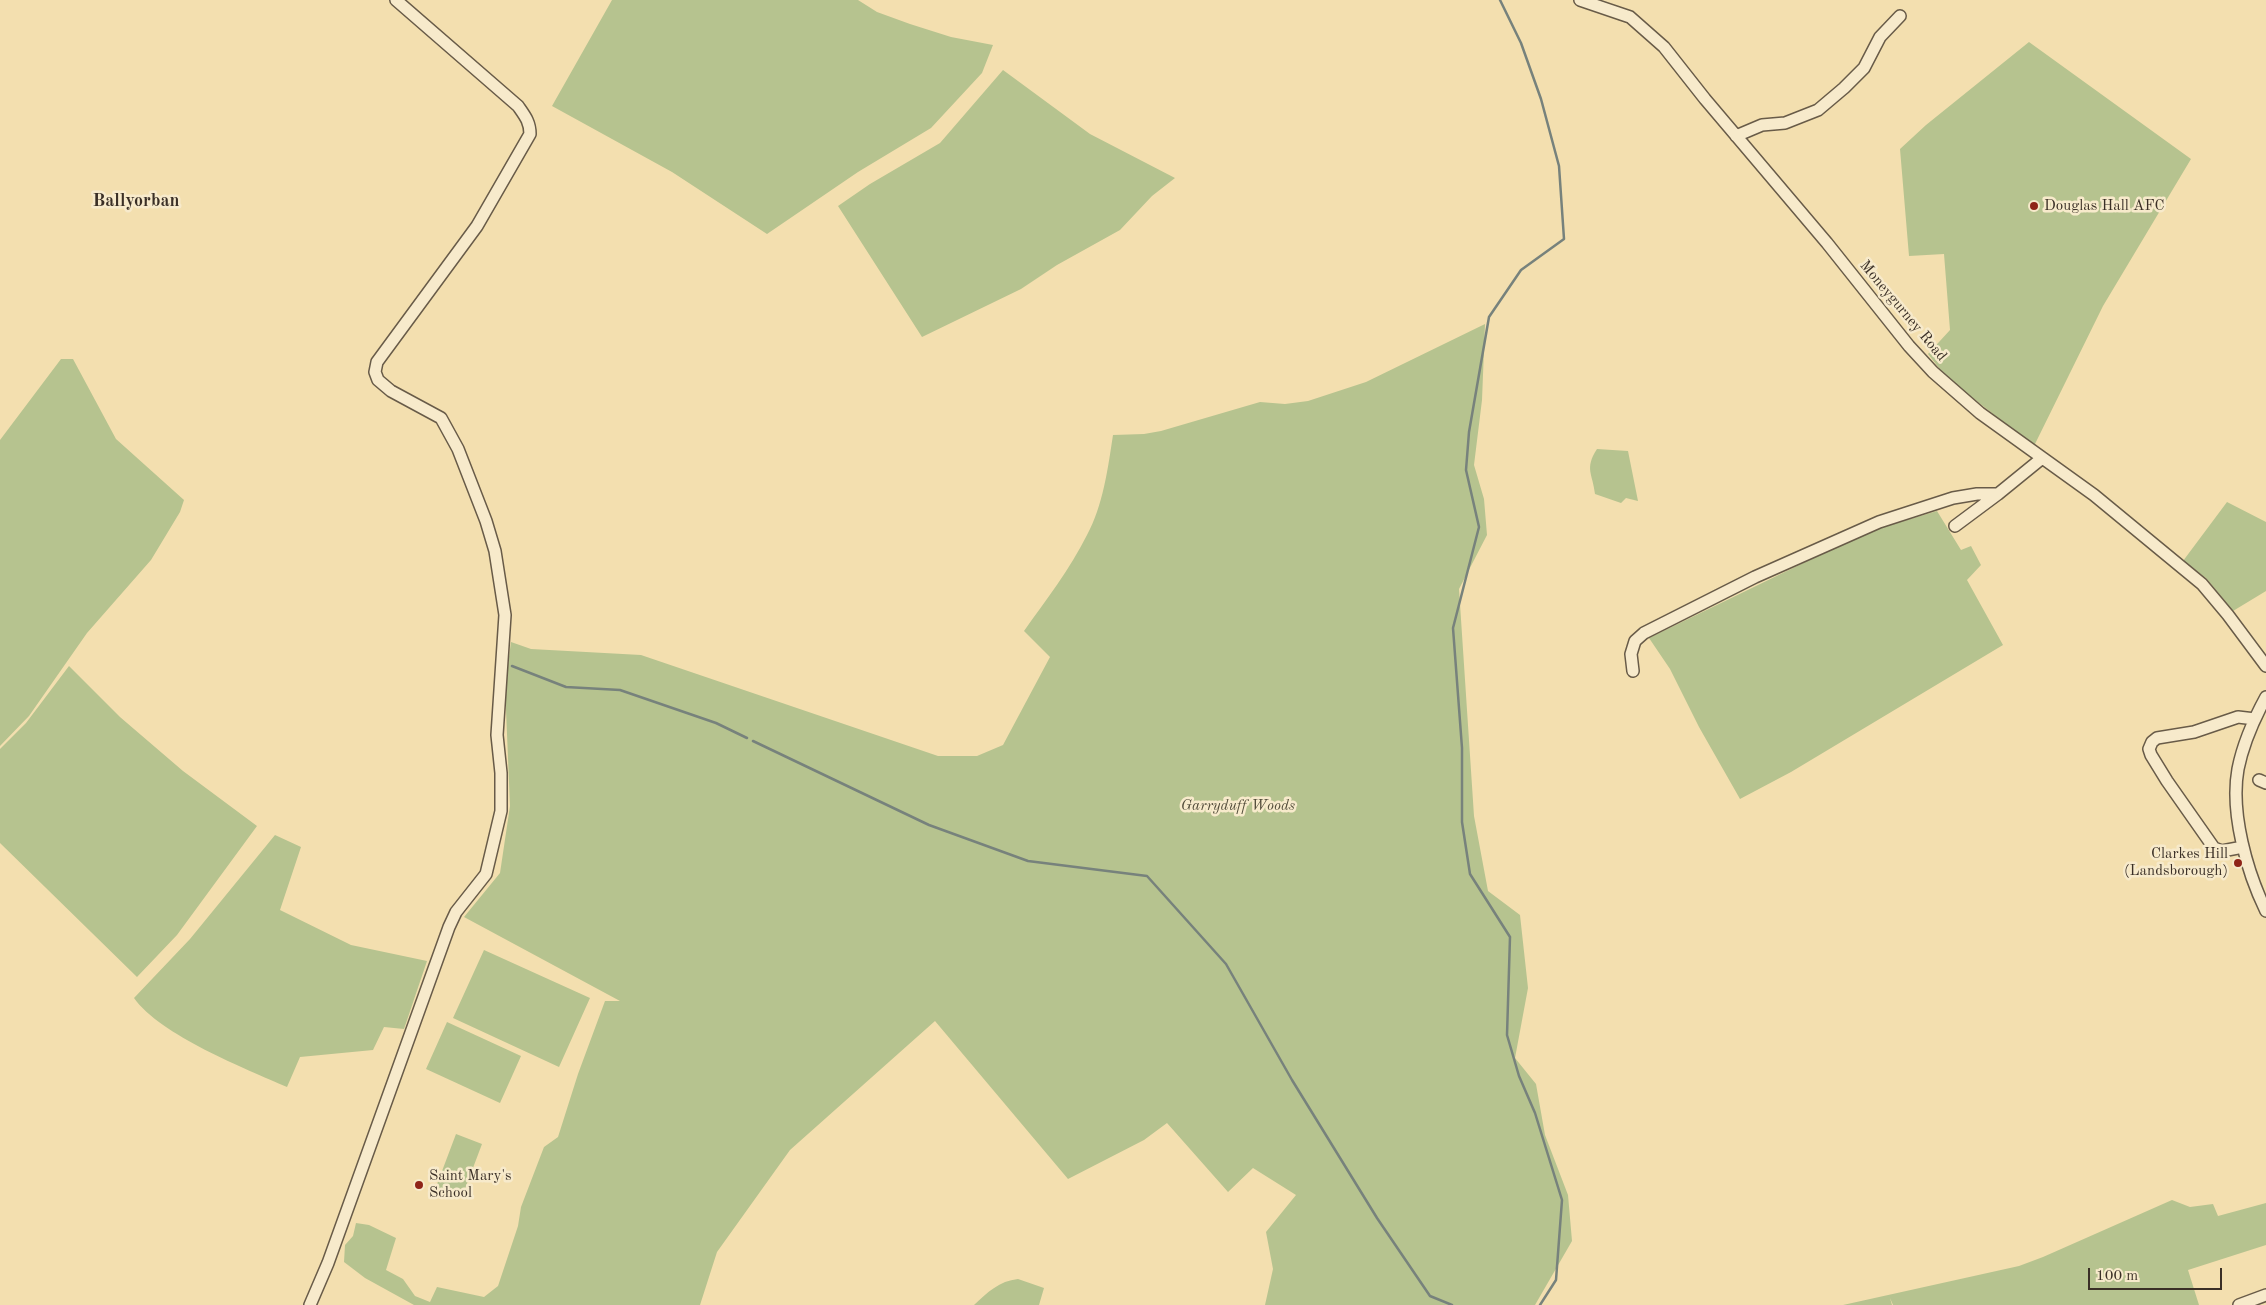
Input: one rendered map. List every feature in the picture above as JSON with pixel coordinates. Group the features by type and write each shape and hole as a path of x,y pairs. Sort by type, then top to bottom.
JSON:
{"street":[{"path":"310,1305 328,1263 449,927 456,912 486,874 501,811 501,773 497,735 505,615 493,544 458,449 441,418 391,391 378,380 375,372 378,362 477,226 530,134 530,126 528,119 518,106 396,0"},
{"name":"Moneygurney Road","path":"1580,0 1630,17 1664,47 1736,136 1827,243 1909,346 1933,372 1980,412 2041,459 2094,495 2202,584 2266,666"},
{"path":"1736,136 1762,125 1784,123 1818,110 1864,68 1880,37 1900,16"},
{"path":"1954,526 2041,459"},
{"path":"1633,670 1631,654 1635,641 1644,633 1755,577 1879,522 1953,498 1977,494 1998,494"},
{"path":"2266,697 2255,719 2238,770 2238,805 2243,847 2251,876 2266,911"},
{"path":"2243,847 2222,851 2214,848 2166,781 2149,749 2152,742 2157,738 2193,733 2238,717 2255,719"},
{"path":"2239,1305 2265,1298"}],"green space":[{"path":"612,0 858,0 877,12 910,24 951,37 993,45 982,73 931,128 858,172 767,234 672,172 552,106"},
{"name":"Douglas Hall AFC","path":"2029,42 2191,159 2103,306 2034,446 1946,377 1928,354 1950,330 1944,254 1909,256 1900,149 1926,125"},
{"path":"1003,70 1090,134 1175,178 1152,196 1120,230 1057,265 1021,289 922,337 838,206 870,184 940,143"},
{"name":"Garryduff Woods","path":"1485,324 1482,400 1474,465 1484,499 1487,535 1459,589 1474,816 1488,891 1520,915 1528,988 1515,1058 1536,1084 1545,1135 1568,1195 1572,1241 1535,1305 1265,1305 1273,1269 1266,1232 1296,1195 1253,1168 1228,1192 1167,1123 1144,1140 1068,1179 935,1021 790,1150 717,1252 700,1305 414,1305 365,1278 344,1262 345,1245 353,1236 356,1223 369,1225 396,1238 386,1270 403,1279 415,1296 430,1302 437,1287 484,1297 498,1286 518,1226 521,1207 544,1147 558,1137 578,1074 605,1001 620,1001 464,917 500,873 510,806 505,686 511,642 531,649 641,655 938,756 977,756 1003,745 1050,657 1024,631 1065,572 1093,524 1104,486 1113,435 1144,434 1161,431 1260,402 1285,404 1308,401 1366,382"},
{"path":"61,359 73,359 116,439 184,500 180,512 151,560 87,633 29,716 0,746 0,440"},
{"path":"1597,449 1628,451 1638,501 1626,498 1621,503 1595,494 1590,467"},
{"path":"2227,502 2266,522 2266,591 2233,611 2206,578 2183,561"},
{"path":"1937,511 1961,550 1971,546 1981,565 1967,580 2003,645 1791,772 1740,799 1699,727 1670,669 1649,638 1867,532"},
{"path":"69,666 120,717 183,771 257,826 177,935 137,977 0,843 0,749 26,723"},
{"path":"275,835 301,847 280,910 351,945 427,961 404,1029 384,1027 373,1050 300,1057 287,1087 227,1061 183,1038 146,1012 134,998 190,939"},
{"path":"484,950 590,998 559,1067 453,1018"},
{"path":"447,1022 521,1056 500,1103 426,1069"},
{"path":"456,1134 482,1144 462,1197 436,1187"},
{"path":"2172,1200 2190,1207 2213,1204 2218,1216 2266,1203 2266,1245 2188,1270 2199,1305 1893,1305 1890,1298 1892,1305 1843,1305 2019,1266"},
{"path":"1018,1279 1044,1288 1039,1305 974,1305 999,1285"}],"waterway":[{"path":"1500,0 1521,43 1541,99 1559,166 1564,239 1521,270 1489,317 1469,432 1466,470 1479,527 1453,628 1462,748 1462,822 1470,874 1510,937 1507,1035 1519,1076 1535,1113 1562,1200 1556,1280 1540,1305"},
{"path":"512,666 566,687 620,690 716,723 747,738"},
{"path":"753,741 929,825 1028,861 1147,876 1226,964 1292,1080 1377,1218 1430,1296 1452,1305"}],"place":[{"name":"Douglas Hall AFC","path":"2034,206"},
{"name":"Clarkes Hill (Landsborough)","path":"2238,863"},
{"name":"Saint Mary's School","path":"419,1185"}],"district":[{"name":"Ballyorban","path":"136,201"}]}
